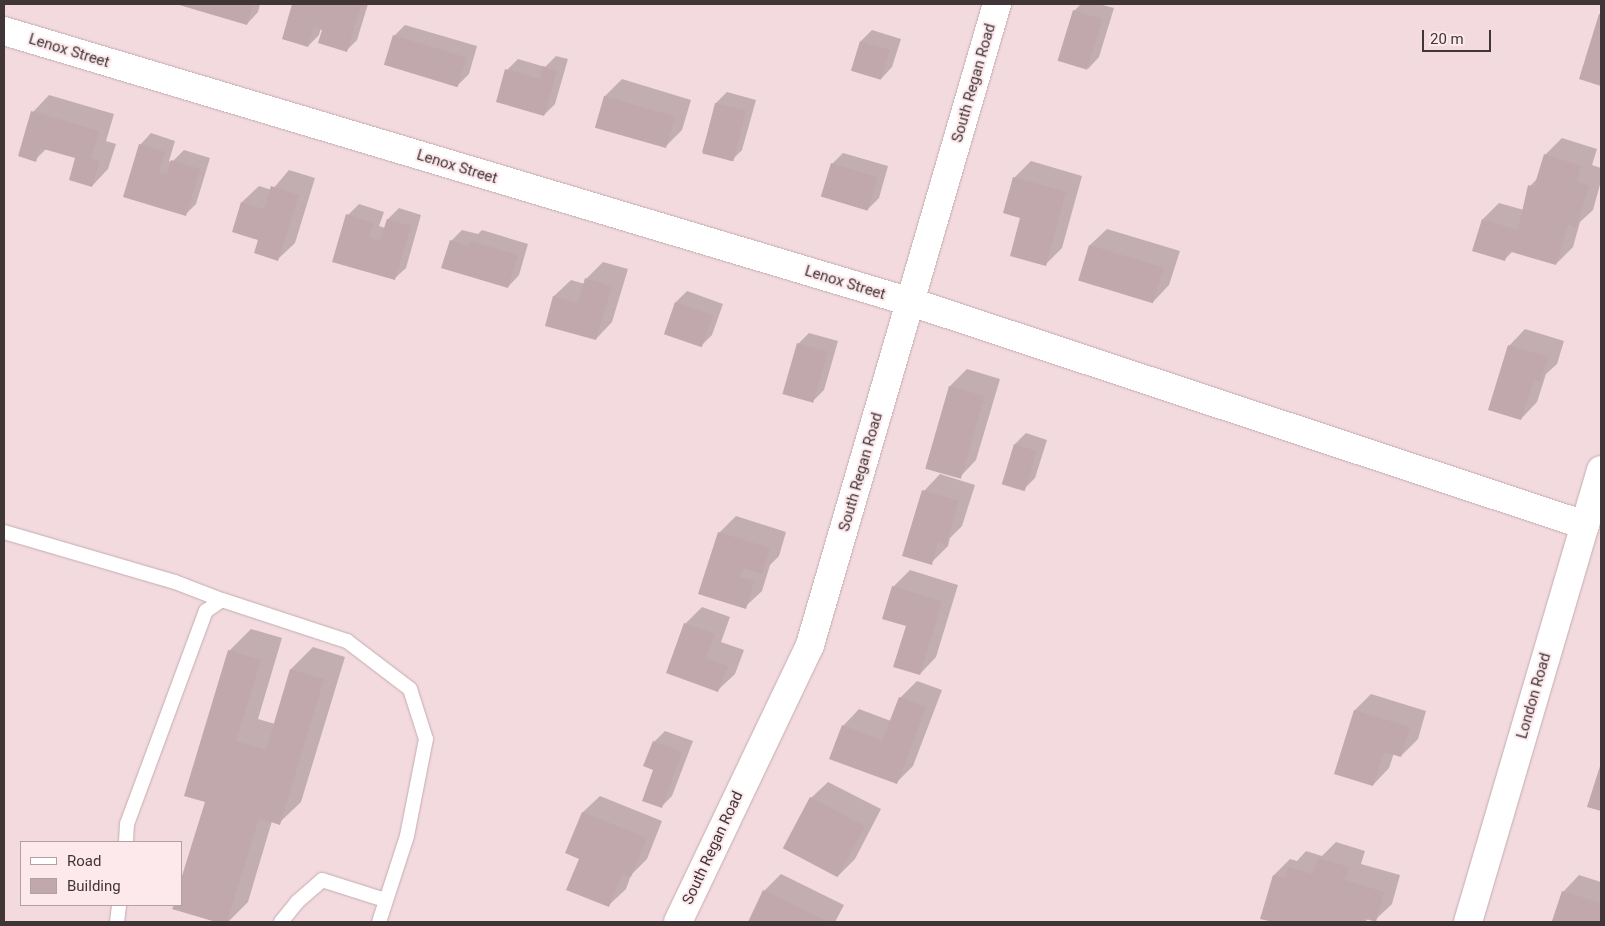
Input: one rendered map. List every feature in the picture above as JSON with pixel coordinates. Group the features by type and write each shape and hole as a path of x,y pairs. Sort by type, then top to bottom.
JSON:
{"street":[{"name":"South Regan Road","path":"678,922 810,645 997,4"},
{"name":"Lenox Street","path":"4,31 911,302 1585,525"},
{"name":"London Road","path":"1468,922 1601,470"}],"lane":[{"path":"4,532 175,582 222,600 347,641 410,689 426,739 407,836 379,922"},
{"path":"126,841 127,824 206,611 222,600"},
{"path":"281,922 297,902 322,880 385,900"},
{"path":"117,922 120,906"}],"building":[{"path":"176,4 253,4 247,25"},
{"path":"292,4 361,5 347,52 318,43 322,30 314,27 308,47 282,39"},
{"path":"1073,10 1103,19 1087,70 1058,61"},
{"path":"1599,14 1601,14 1601,86 1579,79"},
{"path":"393,35 467,58 458,87 384,65"},
{"path":"860,41 890,50 881,80 851,71"},
{"path":"543,66 557,71 544,116 496,102 505,69 540,79"},
{"path":"604,96 675,116 666,148 595,128"},
{"path":"715,103 746,111 733,161 702,153"},
{"path":"31,111 99,131 91,158 100,161 92,187 69,180 75,158 40,148 36,162 18,156"},
{"path":"139,144 165,152 159,172 167,175 171,160 200,169 186,216 123,197"},
{"path":"1544,154 1581,166 1577,182 1589,186 1576,228 1568,225 1556,265 1508,251 1505,261 1472,251 1482,219 1518,230 1528,185 1534,187"},
{"path":"831,163 878,177 868,211 821,196"},
{"path":"1013,177 1066,192 1046,266 1010,256 1020,218 1003,213"},
{"path":"271,186 299,195 278,261 254,253 258,240 232,232 241,202 264,209"},
{"path":"346,214 373,223 369,237 380,240 387,219 411,226 395,280 332,262"},
{"path":"450,240 468,246 470,241 518,255 508,288 441,268"},
{"path":"1089,245 1164,268 1153,303 1078,280"},
{"path":"585,278 612,286 596,340 545,326 553,296 578,303"},
{"path":"675,302 713,315 702,347 664,334"},
{"path":"797,343 828,352 813,403 782,394"},
{"path":"1508,345 1548,357 1540,382 1534,380 1521,420 1488,410"},
{"path":"949,386 985,396 961,479 925,469"},
{"path":"1014,444 1037,451 1025,491 1002,484"},
{"path":"922,490 959,501 946,545 938,542 932,565 902,556"},
{"path":"718,532 770,548 762,574 743,568 740,577 754,581 746,609 698,594"},
{"path":"892,586 942,601 920,675 893,667 906,626 882,619"},
{"path":"684,623 715,634 706,658 728,666 718,692 666,673"},
{"path":"228,650 261,660 236,741 266,750 290,669 324,679 280,825 259,818 227,922 216,922 172,909 174,906 182,906 182,876 205,802 184,796"},
{"path":"899,697 926,707 897,784 829,759 842,725 882,741"},
{"path":"1354,710 1410,727 1401,757 1384,752 1373,786 1334,774"},
{"path":"653,741 682,752 662,808 642,801 653,770 643,766"},
{"path":"1601,763 1601,811 1587,807"},
{"path":"810,797 865,826 838,877 783,848"},
{"path":"582,812 647,838 631,877 622,874 609,907 566,890 579,859 565,853"},
{"path":"1318,858 1349,867 1345,880 1384,892 1376,922 1363,918 1362,922 1273,922 1260,919 1273,875 1285,878 1288,867 1313,874"},
{"path":"763,890 829,922 748,922"},
{"path":"1562,891 1601,903 1601,922 1552,921"}]}
